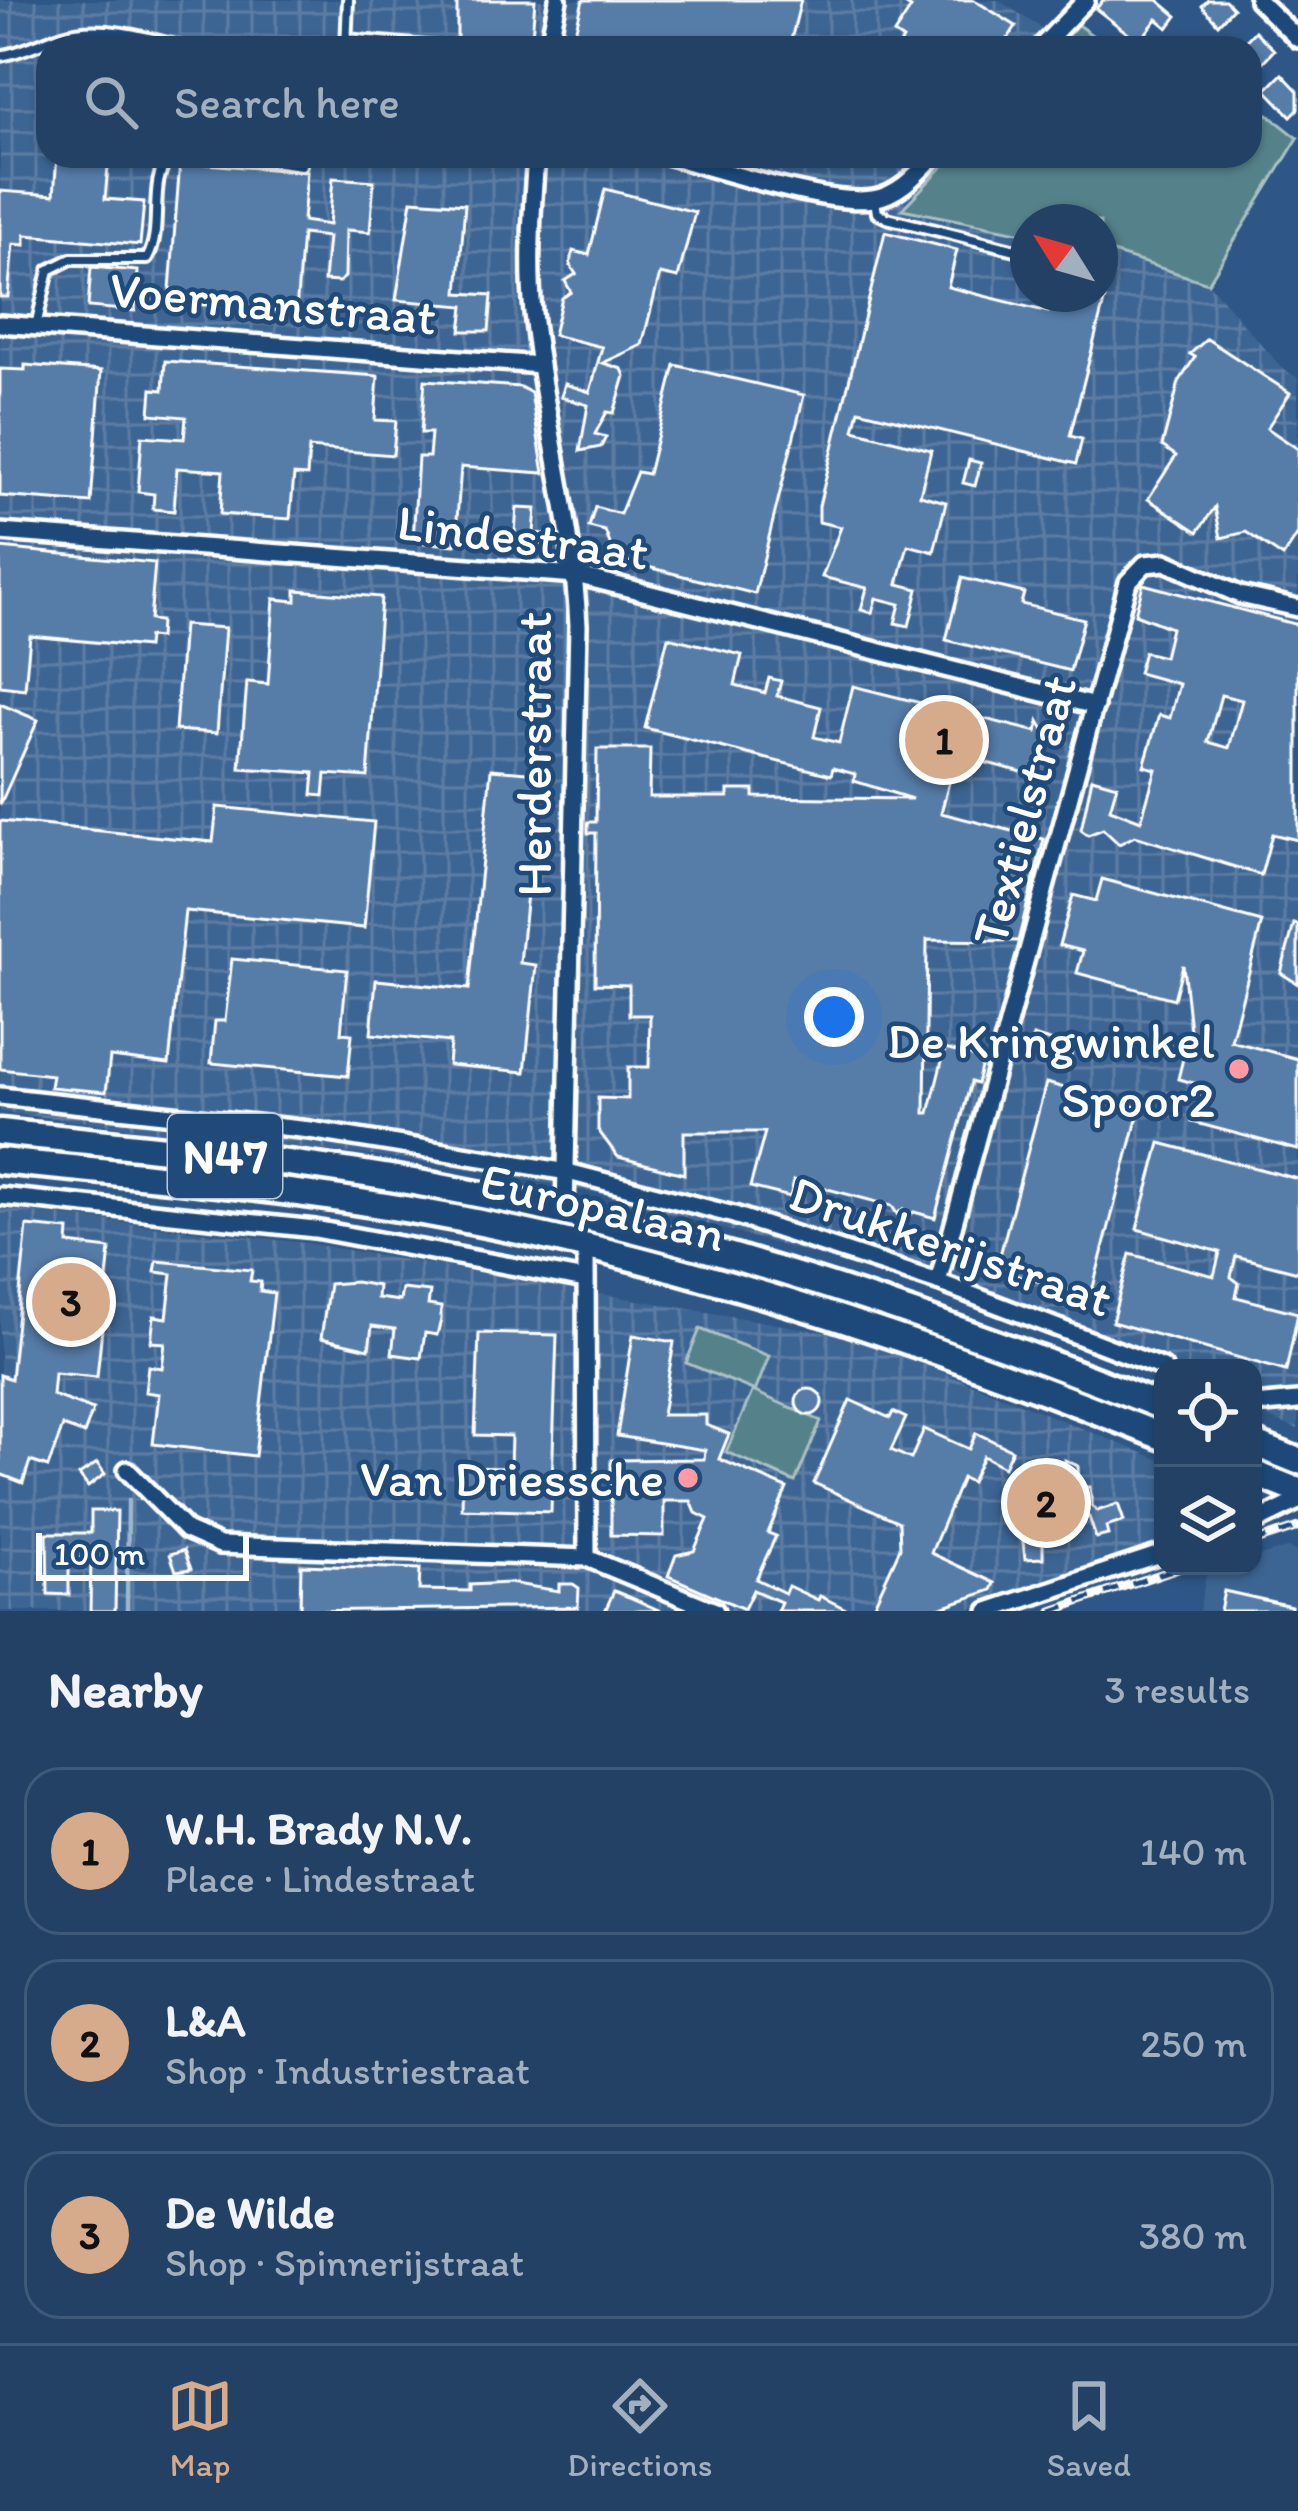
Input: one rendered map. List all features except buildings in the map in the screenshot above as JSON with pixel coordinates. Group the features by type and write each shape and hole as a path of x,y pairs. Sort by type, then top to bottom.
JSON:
{"highway":[{"name":"Europalaan","path":"0,1132 308,1165 565,1213 722,1252 890,1303 1154,1404"},
{"name":"Europalaan","path":"0,1161 387,1205 586,1246 841,1316 1154,1434"},
{"path":"1262,1447 1298,1461"},
{"path":"1262,1477 1298,1491"}],"street":[{"path":"550,36 558,0"},
{"path":"1052,36 1086,0"},
{"path":"1258,0 1298,39"},
{"name":"Herderstraat","path":"535,168 530,276 540,365 576,575 565,1213"},
{"path":"718,168 842,198 874,199 905,186 922,168"},
{"name":"Voermanstraat","path":"0,324 540,365"},
{"name":"Lindestraat","path":"0,532 576,575 1095,706"},
{"name":"Textielstraat","path":"938,1282 1123,596 1136,570 1165,562 1240,595 1298,608"},
{"name":"Drukkerijstraat","path":"0,1096 310,1130 568,1172 734,1215 938,1282 1154,1365"},
{"path":"0,1196 315,1229 585,1280"},
{"path":"586,1246 587,1558"},
{"path":"1290,1404 1298,1416"},
{"path":"127,1470 186,1530 220,1545 587,1558 715,1611"},
{"path":"1262,1519 1298,1501"},
{"path":"988,1611 1154,1556"}],"lane":[{"path":"346,36 348,0"},
{"path":"62,36 118,32 135,36"},
{"path":"0,56 36,49"},
{"path":"36,326 50,270 70,260 147,259 158,240 161,168"},
{"path":"874,199 877,213 887,218 1010,249"}],"shaded area":[{"path":"0,0 998,0 1054,36 36,36 36,168 942,168 903,209 1010,230 1010,312 1118,312 1118,255 1208,283 1283,369 1298,378 1298,1429 1262,1415 1262,1359 1154,1359 1154,1373 945,1292 597,1193 447,1165 0,1112"},
{"path":"0,1209 306,1243 858,1338 1154,1457 1154,1546 966,1611 0,1611"},
{"path":"1287,1548 1298,1552 1298,1611 1199,1611 1206,1575 1262,1575 1262,1555"}],"green space":[{"path":"1078,24 1093,36 1068,36"},
{"path":"1262,110 1298,138 1208,283 1118,255 1118,204 1010,204 1010,230 902,209 941,168 1262,168"},
{"path":"700,1329 769,1356 755,1392 821,1421 795,1482 726,1452 753,1390 686,1363"}],"waterway":[{"path":"127,1611 128,1501"}],"railway":[{"path":"1262,1539 1298,1527"},
{"path":"1052,1611 1158,1575"}],"place":[{"name":"W.H. Brady N.V.","path":"944,740"},
{"name":"De Kringwinkel Spoor2","path":"1239,1069"},
{"name":"De Wilde","path":"71,1302"},
{"name":"Van Driessche","path":"688,1478"},
{"name":"L&A","path":"1046,1503"}]}
